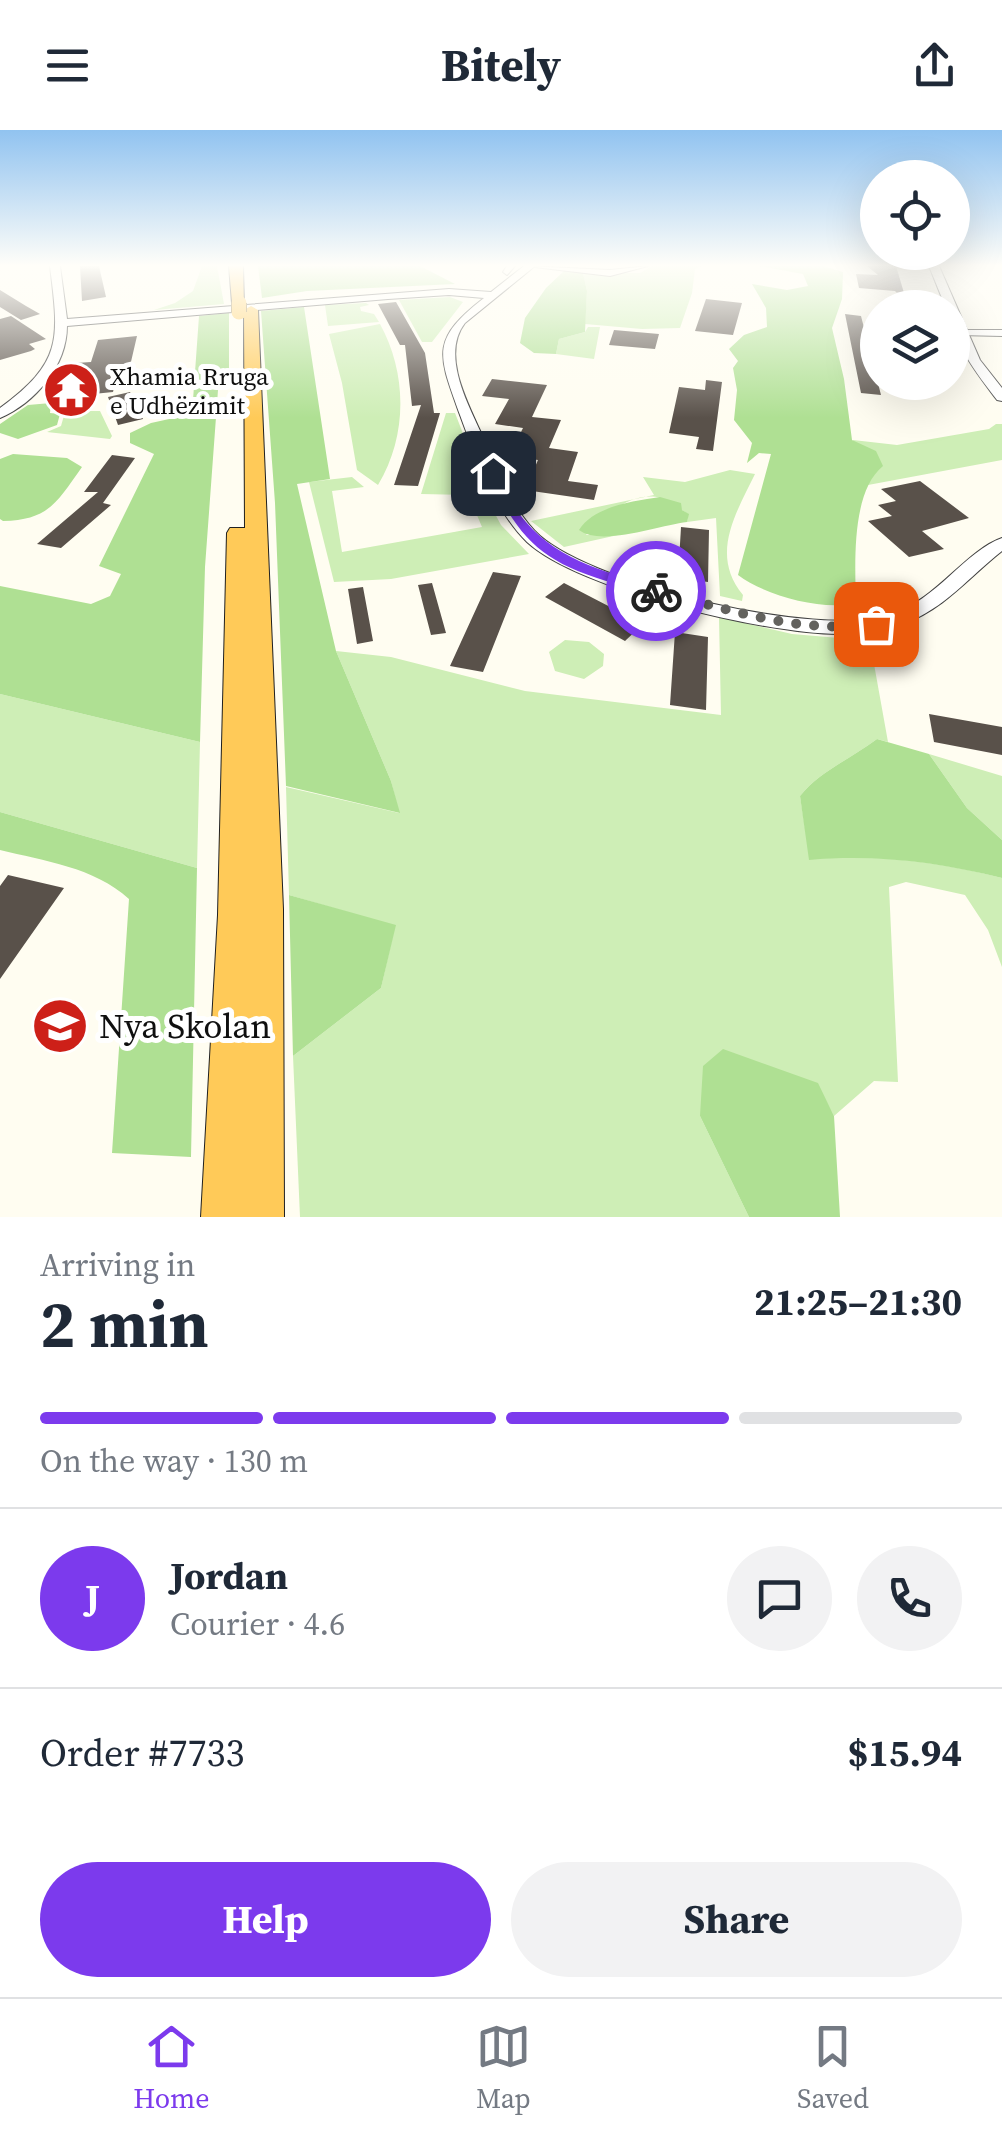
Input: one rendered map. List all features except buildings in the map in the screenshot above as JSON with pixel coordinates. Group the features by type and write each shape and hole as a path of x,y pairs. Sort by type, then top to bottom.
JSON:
{"highway":[{"path":"224,1217 236,914 245,317"},
{"path":"245,317 265,908 261,1217"}],"street":[{"path":"0,414 28,393 54,362 63,340 63,317"},
{"path":"64,323 141,317"},
{"path":"468,317 452,332 448,355 506,506 533,538 569,562 619,582 770,619 832,628 906,616 942,594 1002,543"},
{"path":"970,332 1002,333"},
{"path":"970,349 980,371 1002,397"}],"green space":[{"path":"199,317 229,317 229,368 218,390 205,567 200,742 0,694 0,586 91,604 110,596 121,574 99,566 154,454 130,443 130,433 151,423 192,414"},
{"path":"261,317 305,317 330,479 297,484 336,651 391,781 400,813 286,786 275,503"},
{"path":"327,317 376,317 379,322 328,326"},
{"path":"408,317 452,317 432,342 422,342"},
{"path":"585,317 684,317 680,328 585,324"},
{"path":"586,317 585,332 559,339 556,354 534,353 520,343 525,318"},
{"path":"766,317 836,317 832,328 852,440 876,451 883,466 865,493 860,510 856,603 827,605 795,600 738,575 771,454 759,453 747,463 752,443 734,420 737,390 733,368 738,361 729,349 744,335 767,327"},
{"path":"380,324 395,363 400,404 395,446 378,485 357,470 329,334"},
{"path":"588,327 600,327 594,359 556,354 559,339 585,332"},
{"path":"92,401 90,411 100,411 110,439 47,432 61,426 65,412 74,411 59,410 63,403"},
{"path":"51,403 50,413 60,414 57,425 18,439 0,433 0,424 28,405"},
{"path":"446,413 455,413 485,490 467,495 421,494"},
{"path":"1002,424 1002,460 868,485 853,440 897,445 989,429"},
{"path":"13,454 67,458 82,467 66,490 42,513 3,521 0,459"},
{"path":"730,470 755,474 734,520 727,550 728,565 743,595 742,601 720,596 716,518 687,522 688,514 668,501 643,497 654,495 643,477 685,482"},
{"path":"352,477 364,487 332,491 342,552 482,527 471,501 488,501 501,525 529,554 391,579 334,582 309,482"},
{"path":"660,497 681,503 682,510 689,514 687,522 616,536 589,535 579,530 604,510"},
{"path":"636,499 619,506 586,535 618,535 564,547 531,521"},
{"path":"719,617 792,634 863,640 874,664 888,742 877,739 827,772 800,796 810,859 906,860 1002,878 1002,967 988,930 965,895 906,882 889,887 898,1082 874,1081 834,1116 817,1083 700,1116 749,1217 300,1217 293,1056 381,988 395,926 289,895 286,787 399,813 391,781 336,651 391,657 525,691 721,715"},
{"path":"565,640 589,642 604,654 603,666 584,679 555,671 549,652"},
{"path":"0,694 200,742 197,868 0,812"},
{"path":"877,739 929,754 967,808 1002,840 1002,878 906,861 809,860 800,796 827,772"},
{"path":"929,754 1002,776 1002,840 967,808"},
{"path":"0,812 197,868 191,1157 112,1153 129,899 84,872 0,850"},
{"path":"289,895 396,925 381,988 293,1056"},
{"path":"723,1049 818,1083 834,1116 840,1217 749,1217 700,1116 703,1066"}],"way so far":[{"path":"656,591 784,622 832,628 876,624"}],"place":[{"name":"Xhamia Rruga e Udhëzimit","path":"71,390"},
{"name":"Nya Skolan","path":"60,1026"}],"route":[{"path":"493,473 506,506 549,552 590,572 656,591"}]}
